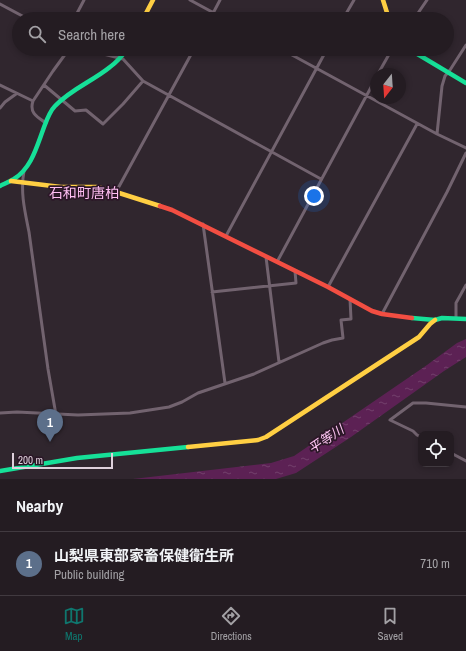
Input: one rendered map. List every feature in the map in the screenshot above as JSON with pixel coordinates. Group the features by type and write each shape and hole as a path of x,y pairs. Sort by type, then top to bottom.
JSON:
{"street":[{"path":"78,12 84,0"},
{"path":"147,12 153,0"},
{"path":"190,0 211,12"},
{"path":"214,12 220,0"},
{"path":"347,12 354,0"},
{"path":"383,0 387,12"},
{"path":"419,12 427,0"},
{"path":"0,4 15,12"},
{"path":"437,134 440,93 445,76 466,45"},
{"path":"46,123 32,111 31,106 65,56"},
{"path":"108,56 123,59 143,81 321,179"},
{"path":"0,186 11,181 29,164 53,109 61,100 103,72 121,56"},
{"path":"116,192 190,56"},
{"path":"294,56 367,95 417,124 466,148"},
{"path":"226,236 324,56"},
{"path":"381,68 388,56"},
{"path":"421,56 466,83"},
{"path":"44,85 75,111 86,110 103,124 143,81"},
{"path":"0,85 33,102"},
{"path":"276,262 370,89"},
{"path":"0,108 16,94"},
{"path":"328,287 417,124"},
{"path":"382,314 466,153"},
{"path":"24,170 22,182 24,212 30,240 56,415"},
{"path":"11,181 60,187 97,187 116,192 172,210 203,224 372,311 382,314 419,319 466,319"},
{"path":"203,224 225,383"},
{"path":"266,257 279,362"},
{"path":"212,292 296,283 295,271"},
{"path":"456,318 456,303 466,285"},
{"path":"0,413 17,412 78,415 130,413 154,410 176,404 198,393 254,374 332,340 343,338 341,320 351,319 350,299"},
{"path":"0,471 77,458 258,440 266,437 419,337 435,320"},
{"path":"418,435 390,420 413,403 466,407"},
{"path":"454,455 466,461"}],"water":[{"name":"平等川","path":"466,339 466,357 351,437 296,473 276,479 133,479 271,463 294,456 457,343"}],"traffic: fast":[{"path":"0,186 20,175 29,164 48,117 55,106 75,90 113,65 121,56"},
{"path":"421,56 466,83"},
{"path":"412,318 435,320 442,318 466,319"},
{"path":"0,471 77,458 188,447"}],"traffic: slow":[{"path":"147,12 153,0"},
{"path":"383,0 387,12"},
{"path":"11,181 61,187 97,187 160,206"},
{"path":"188,447 258,440 266,437 419,337 435,320"}],"traffic: jam":[{"path":"160,206 172,210 328,287 372,311 382,314 412,318"}],"place":[{"name":"山梨県東部家畜保健衛生所","path":"50,442"}],"district":[{"name":"石和町唐柏","path":"84,193"}]}
